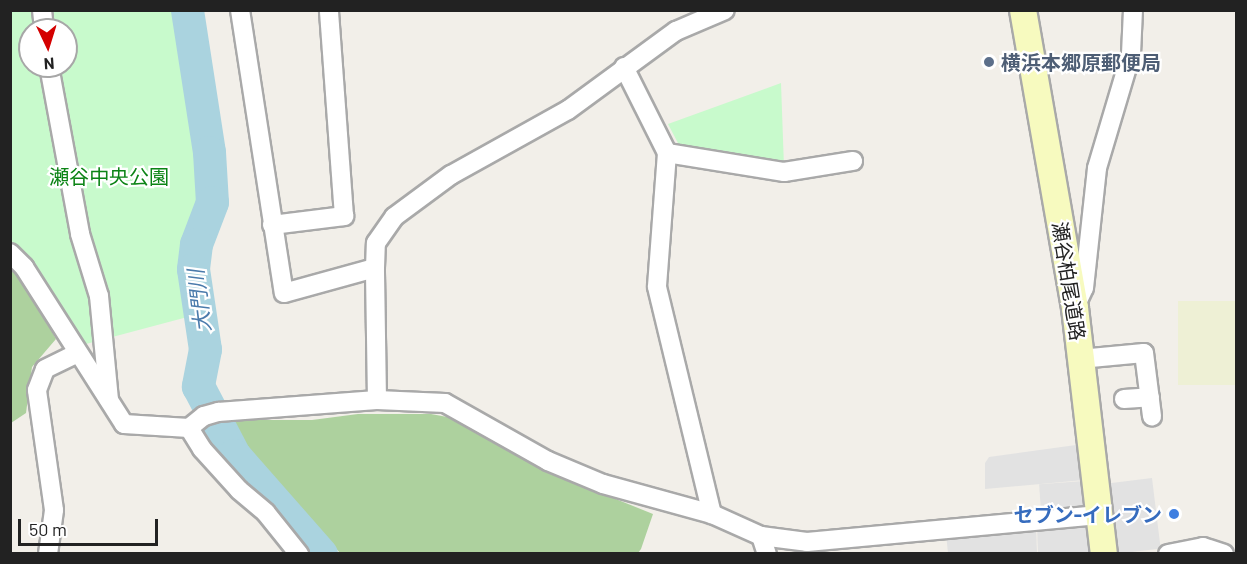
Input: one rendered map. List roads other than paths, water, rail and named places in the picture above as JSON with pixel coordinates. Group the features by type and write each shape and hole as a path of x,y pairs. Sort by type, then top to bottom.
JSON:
{"main road":[{"name":"瀬谷柏尾道路","path":"1023,10 1075,308 1104,554"}],"street":[{"path":"240,10 284,293 375,268"},
{"path":"272,225 344,216 329,10"},
{"path":"377,400 376,243 394,217 451,175 568,110 676,31 725,10"},
{"path":"1075,308 1084,288 1097,168 1131,54 1133,10"},
{"path":"624,67 667,153 657,287 712,514"},
{"path":"51,78 80,234 99,296 110,403"},
{"path":"667,153 784,172 853,161"},
{"path":"10,253 24,267 76,354 124,424 189,428 211,414 377,400 445,403 549,461 603,484 712,514 764,545 1099,515"},
{"path":"1080,359 1144,353 1152,417"},
{"path":"48,554 54,510 37,390 45,369 76,354"},
{"path":"1124,399 1150,398"},
{"path":"189,428 210,457 239,490 266,513 299,554"},
{"path":"1168,554 1203,547 1224,554"}],"waterway":[{"name":"大門川","path":"187,10 209,152 212,202 196,244 193,269 205,349 198,386 234,455 321,554"}],"place":[{"name":"横浜本郷原郵便局","path":"989,62"},
{"name":"セブン-イレブン","path":"1174,514"}],"park label":[{"name":"瀬谷中央公園","path":"109,176"}]}
